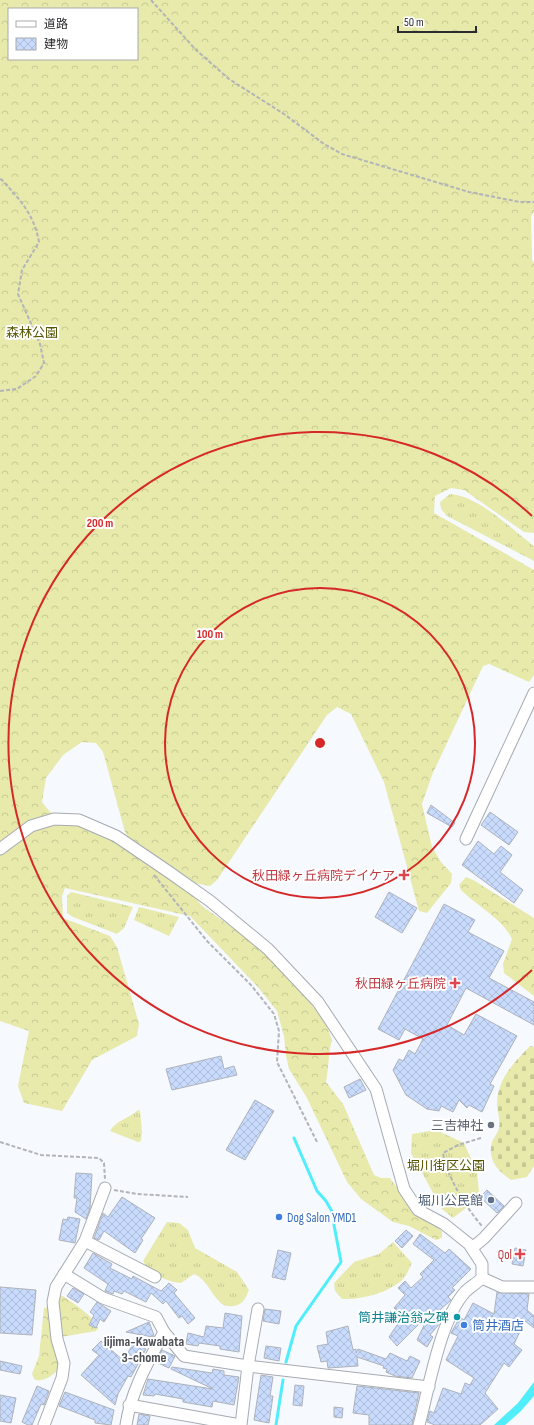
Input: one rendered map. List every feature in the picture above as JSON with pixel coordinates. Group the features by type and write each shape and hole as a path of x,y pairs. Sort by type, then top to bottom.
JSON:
{"street":[{"path":"466,838 534,693"},
{"path":"0,849 31,826 54,819 79,820 123,840 170,872 240,925 268,949 318,1002 376,1089 404,1189 418,1210 444,1224 469,1244 482,1264 482,1278"},
{"path":"44,1425 62,1378 64,1363 57,1339 53,1302 56,1287 85,1242 105,1188"},
{"path":"472,1248 488,1234 516,1203"},
{"path":"85,1242 154,1277"},
{"path":"64,1274 103,1298 156,1317 164,1332 184,1356 248,1366 429,1387"},
{"path":"482,1278 502,1287 534,1287"},
{"path":"419,1425 444,1334 456,1305 466,1291 482,1278"},
{"path":"129,1404 240,1425 258,1309"},
{"path":"126,1425 129,1404 164,1332"}],"path":[{"path":"151,0 196,50 229,79 284,114 324,144 342,154 469,192 520,202 534,202"},
{"path":"0,179 22,203 36,224 39,242 22,270 18,294 40,344 44,363 36,376 17,389 0,391"},
{"path":"154,875 207,941 251,985 274,1014 279,1031 277,1062 317,1142"},
{"path":"481,1138 458,1145 443,1153 444,1162 455,1184 488,1234"},
{"path":"0,1142 41,1155 99,1158 104,1163 105,1188 137,1194 188,1197"}],"green space":[{"name":"森林公園","path":"0,0 534,0 534,212 531,216 532,260 534,263 534,533 524,532 464,490 451,488 435,496 434,513 534,570 534,675 529,682 489,664 483,666 432,775 422,804 432,847 441,862 452,874 451,883 427,913 419,911 384,782 351,714 337,707 327,715 217,880 210,886 194,883 128,837 125,832 103,752 96,743 82,742 63,755 46,778 42,802 50,812 112,840 150,862 189,890 202,906 249,939 291,980 325,1021 332,1040 326,1082 343,1104 374,1175 381,1178 390,1178 415,1212 442,1231 442,1238 436,1240 409,1226 393,1222 361,1199 347,1182 307,1098 289,1069 284,1036 277,1011 257,986 190,916 65,888 62,896 63,918 110,936 117,947 139,1024 137,1036 92,1060 62,1111 24,1103 18,1086 29,1031 0,1021"},
{"path":"450,494 472,500 494,514 534,546 534,561 447,516 441,509 440,502"},
{"path":"466,877 475,881 534,918 534,996 504,973 503,964 512,939 508,932 496,919 461,890 459,885"},
{"path":"71,892 133,907 124,928 117,934 73,917 67,913 67,896"},
{"path":"139,907 179,917 169,936 134,920"},
{"path":"530,1046 534,1047 534,1166 527,1177 511,1180 498,1169 492,1160 491,1154 492,1142 498,1132 499,1125 497,1103 498,1094 500,1086 508,1072"},
{"path":"138,1110 140,1111 142,1131 141,1141 138,1142 110,1131 119,1122"},
{"name":"堀川街区公園","path":"436,1130 464,1143 477,1172 479,1192 466,1208 453,1218 442,1209 411,1153 412,1134"},
{"path":"167,1222 179,1223 188,1230 195,1248 237,1272 249,1290 245,1299 241,1303 233,1306 227,1306 222,1303 217,1299 200,1277 194,1274 181,1283 164,1279 146,1266 143,1261"},
{"path":"393,1242 412,1263 404,1278 389,1289 374,1295 342,1299 335,1291 334,1283 354,1262 379,1254"},
{"path":"63,1296 83,1310 91,1318 98,1328 96,1331 61,1337 58,1297"},
{"path":"48,1307 62,1365 50,1377 38,1380 34,1379 32,1374 39,1356 44,1308"}],"water":[{"path":"534,1382 534,1396 520,1412 505,1425 494,1425 518,1403"}],"building":[{"path":"431,805 455,823 452,827 427,813"},
{"path":"490,812 518,832 509,845 481,825"},
{"path":"478,841 494,854 501,846 512,855 500,872 523,890 514,903 462,865"},
{"path":"389,892 417,908 402,933 375,917"},
{"path":"444,904 475,920 468,932 504,951 489,978 534,1002 534,1025 466,988 447,1025 464,1035 476,1014 517,1036 490,1084 494,1086 482,1112 469,1105 467,1108 459,1100 453,1112 441,1106 439,1111 427,1109 406,1095 393,1070 399,1059 403,1061 409,1050 415,1054 423,1039 405,1029 399,1040 378,1029"},
{"path":"221,1056 224,1069 234,1066 237,1075 172,1090 166,1069"},
{"path":"360,1079 366,1090 349,1098 344,1087"},
{"path":"255,1100 274,1111 245,1160 226,1150"},
{"path":"76,1173 92,1174 90,1208 86,1219 75,1212 77,1198 74,1198"},
{"name":"堀川公民館","path":"487,1190 504,1206 497,1213 480,1197"},
{"path":"122,1197 155,1218 141,1239 143,1240 135,1253 104,1231 99,1240 94,1238 103,1213 108,1217"},
{"path":"68,1217 80,1219 75,1243 59,1240 63,1219 67,1220"},
{"path":"406,1230 413,1236 402,1248 395,1241"},
{"path":"420,1234 445,1253 449,1249 471,1269 452,1288 455,1290 448,1297 451,1300 440,1310 444,1313 440,1323 430,1335 433,1337 427,1347 417,1340 430,1313 397,1346 389,1337 403,1316 394,1308 405,1295 398,1288 405,1281 411,1288 423,1277 420,1274 434,1260 413,1244"},
{"name":"Qol","path":"515,1248 526,1250 523,1266 512,1264"},
{"path":"278,1250 291,1253 285,1280 272,1277"},
{"path":"93,1253 112,1264 110,1268 132,1279 133,1276 161,1291 169,1283 177,1290 174,1293 195,1318 188,1324 182,1316 179,1318 166,1301 163,1304 151,1293 146,1302 124,1291 122,1294 114,1291 113,1294 105,1291 108,1284 84,1268"},
{"path":"0,1287 36,1290 32,1335 0,1333"},
{"path":"73,1288 84,1294 78,1303 67,1296"},
{"path":"497,1292 529,1294 527,1310 534,1316 534,1328 525,1321 514,1344 522,1350 509,1367 504,1363 485,1393 498,1409 480,1425 435,1425 427,1422 430,1411 434,1413 443,1388 461,1394 465,1383 470,1385 474,1378 446,1360 458,1336 451,1333 460,1317 464,1320 473,1303 494,1314"},
{"path":"97,1302 111,1311 104,1322 100,1319 96,1328 89,1325 94,1315 90,1312"},
{"path":"265,1309 281,1311 279,1324 263,1321"},
{"path":"225,1313 242,1316 239,1352 220,1349 220,1346 199,1343 198,1346 186,1344 188,1333 204,1337 206,1326 223,1328"},
{"path":"149,1322 154,1335 153,1337 126,1332"},
{"path":"348,1326 353,1350 356,1349 356,1353 358,1349 386,1359 390,1353 407,1361 410,1356 420,1361 412,1378 395,1376 386,1372 387,1369 383,1368 384,1366 357,1357 358,1366 328,1368 327,1361 321,1362 317,1346 328,1344 326,1332"},
{"path":"101,1341 124,1361 133,1343 146,1349 131,1377 128,1376 118,1394 115,1405 81,1375 99,1355 92,1350"},
{"path":"266,1346 281,1348 279,1361 264,1358"},
{"path":"162,1350 175,1356 169,1368 156,1362"},
{"path":"0,1361 22,1366 20,1374 0,1370"},
{"path":"172,1367 212,1373 213,1369 224,1371 224,1375 239,1377 234,1405 213,1401 212,1407 183,1402 183,1399 155,1394 154,1396 143,1395 148,1379 213,1389 171,1369"},
{"path":"261,1375 273,1377 270,1396 273,1396 269,1423 254,1420"},
{"path":"295,1385 304,1386 302,1406 293,1405"},
{"path":"37,1386 49,1391 44,1405 41,1404 32,1425 28,1425 22,1422"},
{"path":"357,1386 419,1393 412,1425 369,1425 369,1415 353,1413"},
{"path":"65,1392 114,1410 111,1425 95,1423 95,1420 59,1406"},
{"path":"0,1395 16,1398 11,1423 0,1421"},
{"path":"334,1407 343,1408 342,1418 334,1417"},
{"path":"139,1414 150,1416 148,1425 137,1425"}],"waterway":[{"path":"286,1362 296,1326 341,1262 334,1225 334,1215 326,1201 317,1191 294,1138"},
{"path":"276,1425 283,1380"}],"place":[{"name":"秋田緑ヶ丘病院デイケア","path":"404,875"},
{"name":"秋田緑ヶ丘病院","path":"455,983"},
{"name":"三吉神社","path":"491,1125"},
{"name":"堀川公民館","path":"491,1200"},
{"name":"Dog Salon YMD1","path":"279,1217"},
{"name":"Qol","path":"520,1254"},
{"name":"筒井謙治翁之碑","path":"457,1317"},
{"name":"筒井酒店","path":"464,1325"}],"district":[{"name":"Iijima-Kawabata 3-chome","path":"144,1350"}]}
